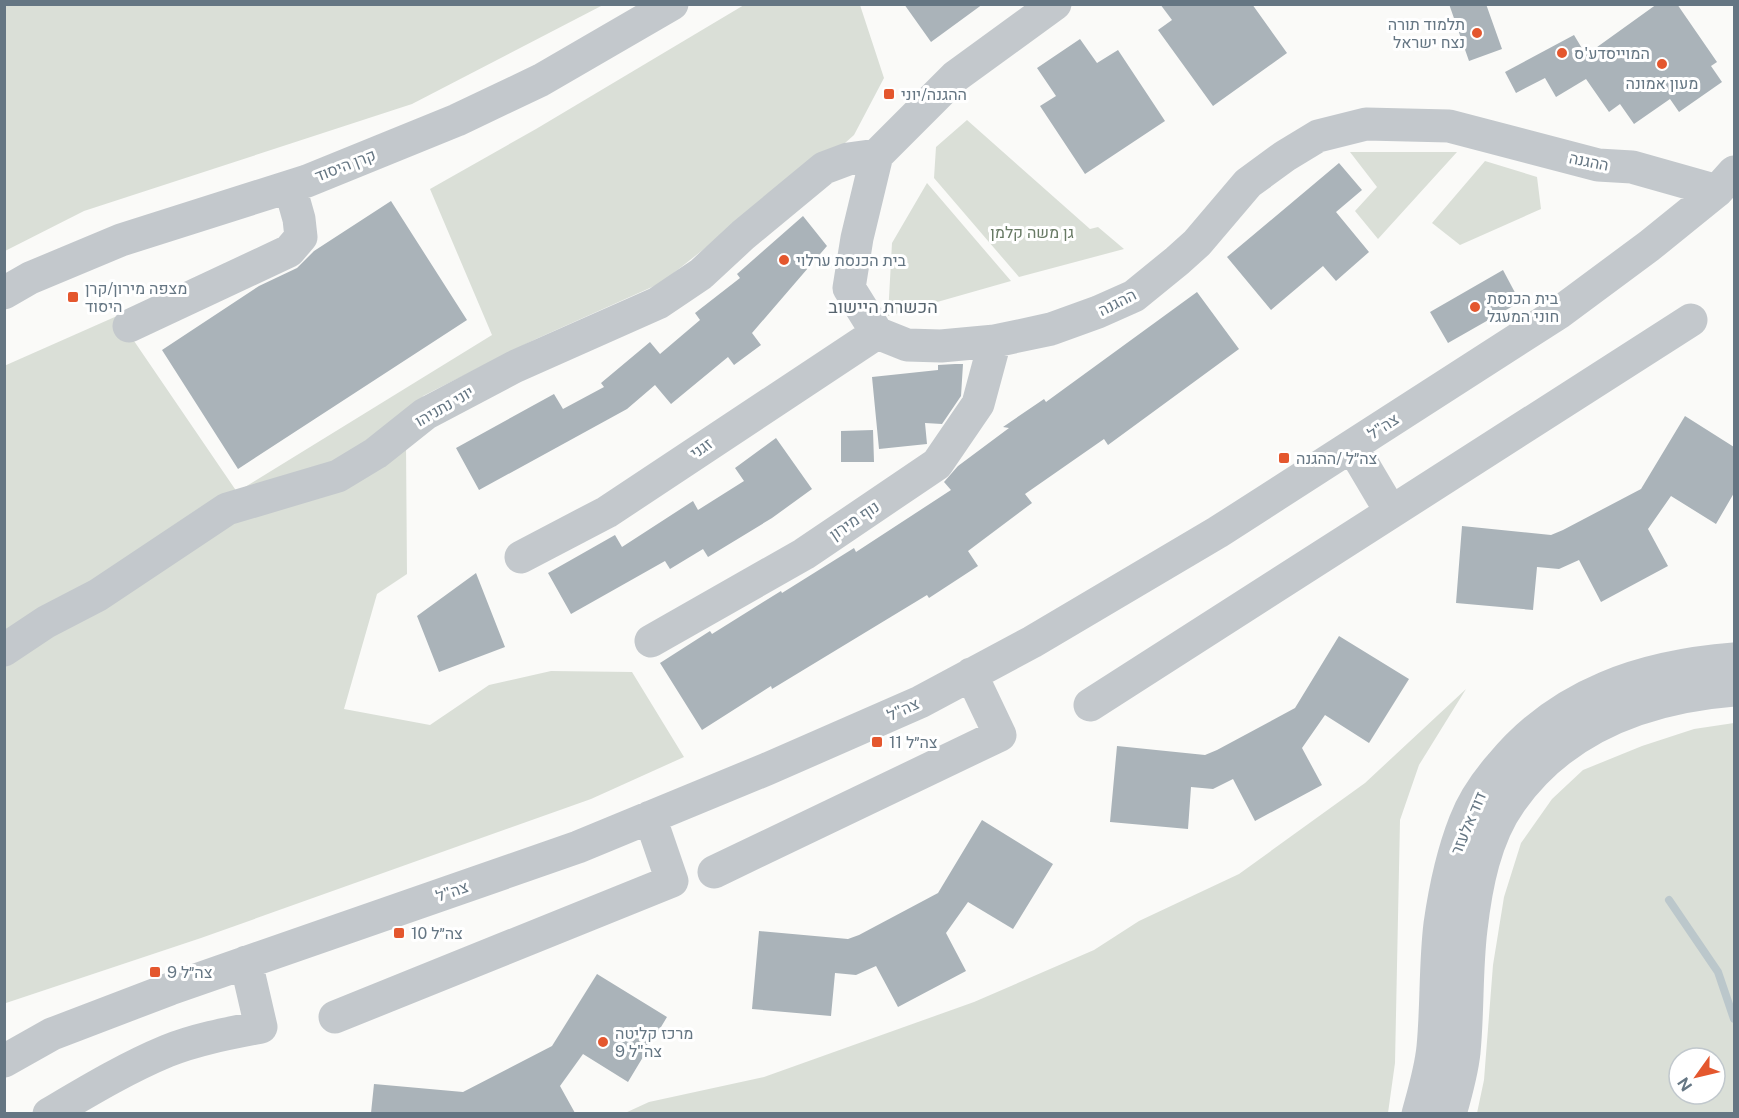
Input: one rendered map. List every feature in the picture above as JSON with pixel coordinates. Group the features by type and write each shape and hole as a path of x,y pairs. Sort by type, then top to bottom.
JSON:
{"street":[{"name":"קרן היסוד","path":"4,293 30,278 121,240 290,187 457,120 541,80 672,4"},
{"path":"877,333 849,288 857,238 877,155 956,76 1055,4"},
{"name":"ההגנה","path":"877,333 907,345 941,346 994,341 1051,329 1098,312 1134,296 1191,249 1248,183 1266,170 1318,136 1366,124 1449,126 1598,165 1632,167 1726,182"},
{"name":"יוני נתניהו","path":"4,650 46,622 98,595 227,509 338,476 376,453 425,414 514,367 658,303 701,274 743,235 824,168 848,159 877,155"},
{"name":"צה\"ל","path":"4,1061 52,1034 246,962 578,847 909,707 1041,636 1218,532 1352,446 1560,312 1649,246 1726,182"},
{"path":"129,326 289,250 301,237 290,187"},
{"path":"1090,705 1690,320"},
{"name":"זגני","path":"521,557 607,512 877,333"},
{"name":"נוף מירון","path":"651,641 804,554 937,464 978,404 994,341"},
{"path":"1352,446 1391,512"},
{"name":"דוד אלעזר","path":"1418,1113 1433,1050 1440,926 1450,864 1465,820 1485,784 1517,745 1538,726 1583,698 1620,681 1657,670 1734,659"},
{"path":"714,872 1000,735 971,674"},
{"name":"דוד אלעזר","path":"1450,1113 1464,1053 1471,930 1480,872 1494,833 1510,801 1540,766 1563,745 1598,725 1630,710 1664,700 1734,690"},
{"path":"335,1017 672,881 650,817"},
{"path":"49,1113 106,1080 168,1051 261,1027 246,962"}],"green space":[{"path":"5,4 603,5 412,104 84,211 5,251"},
{"path":"744,5 860,5 884,78 854,135 818,167 747,215 661,283 536,339 423,396 406,445 407,574 377,594 344,709 430,725 489,685 551,671 632,672 684,757 591,799 201,938 6,1003 4,1001 4,366 117,316 237,492 492,335 430,189 536,129"},
{"name":"גן משה קלמן","path":"967,120 1090,229 1098,227 1124,249 1019,277 934,178 936,147"},
{"path":"1350,152 1457,152 1378,239 1355,211 1377,187"},
{"path":"1485,161 1537,177 1541,209 1460,245 1432,223"},
{"path":"927,183 1011,281 888,316 892,243"},
{"path":"1466,689 1419,765 1400,820 1395,1063 1388,1113 625,1113 649,1102 764,1077 974,1002 1094,950 1139,921 1239,874 1365,783"},
{"path":"1734,723 1734,1113 1477,1113 1484,1080 1493,965 1504,897 1521,843 1552,799 1583,770 1642,746 1694,729"}],"building":[{"path":"904,4 983,4 931,42"},
{"path":"1160,4 1252,4 1287,53 1213,106 1158,30 1172,20"},
{"name":"תלמוד תורה נצח ישראל","path":"1449,4 1486,4 1502,49 1469,61"},
{"name":"מעון אמונה","path":"1657,4 1677,4 1717,62 1711,66 1722,82 1679,112 1670,99 1634,124 1620,104 1609,112 1586,79 1556,97 1545,78 1516,93 1505,72 1574,35 1586,55"},
{"path":"1080,39 1097,63 1118,50 1165,121 1085,174 1040,106 1056,96 1037,68"},
{"path":"1339,163 1362,190 1336,212 1369,252 1336,281 1323,266 1271,310 1227,257"},
{"path":"391,201 467,320 238,469 162,350 259,286 297,268 314,251"},
{"path":"803,216 827,246 752,333 761,345 734,365 728,357 671,404 655,385 627,409 479,490 456,448 554,394 563,409 604,387 601,383 650,342 660,354 700,320 695,313 740,278 737,274"},
{"name":"בית הכנסת חוני המעגל","path":"1503,270 1520,302 1448,343 1430,312"},
{"path":"1197,292 1239,349 1108,445 1104,439 1025,494 1032,503 968,551 978,566 929,598 927,595 772,689 771,686 702,730 660,663 710,631 712,634 854,548 856,552 951,490 944,482 958,466 1009,428 1003,427 1044,399 1046,402"},
{"path":"963,364 961,396 942,424 925,423 927,444 879,449 872,377 938,370 938,365"},
{"path":"1685,416 1734,447 1734,493 1716,524 1671,496 1648,529 1668,566 1601,602 1579,560 1559,569 1537,567 1533,610 1456,603 1462,526 1551,535 1563,530 1641,489"},
{"path":"873,430 874,462 841,462 841,431"},
{"path":"776,438 812,489 772,518 708,557 703,549 670,569 665,561 571,614 548,573 615,535 622,547 693,501 698,510 744,481 735,468"},
{"path":"476,573 505,647 439,672 417,616"},
{"path":"1339,636 1409,679 1369,743 1325,715 1302,748 1322,785 1255,821 1233,779 1213,789 1191,787 1188,829 1110,822 1117,746 1205,755 1217,750 1295,708"},
{"path":"982,820 1053,864 1013,929 968,902 946,933 966,971 898,1007 876,966 856,975 835,973 831,1016 752,1009 759,931 848,939 859,935 938,893"},
{"name":"מרכז קליטה צה\"ל 9","path":"597,974 667,1017 628,1082 583,1054 560,1086 575,1113 371,1113 374,1084 463,1092 552,1046"}],"waterway":[{"path":"1669,900 1718,972 1734,1019"}],"place":[{"name":"תלמוד תורה נצח ישראל","path":"1477,33"},
{"name":"המוייסדע'ס","path":"1562,53"},
{"name":"מעון אמונה","path":"1662,64"},
{"name":"ההגנה/יוני","path":"889,94"},
{"name":"בית הכנסת ערלוי","path":"784,260"},
{"name":"מצפה מירון/קרן היסוד","path":"73,297"},
{"name":"בית הכנסת חוני המעגל","path":"1475,307"},
{"name":"צה״ל /ההגנה","path":"1284,458"},
{"name":"צה״ל 11","path":"877,742"},
{"name":"צה״ל 10","path":"399,933"},
{"name":"צה״ל 9","path":"155,972"},
{"name":"מרכז קליטה צה\"ל 9","path":"603,1042"}],"district":[{"name":"הכשרת היישוב","path":"883,307"}]}
